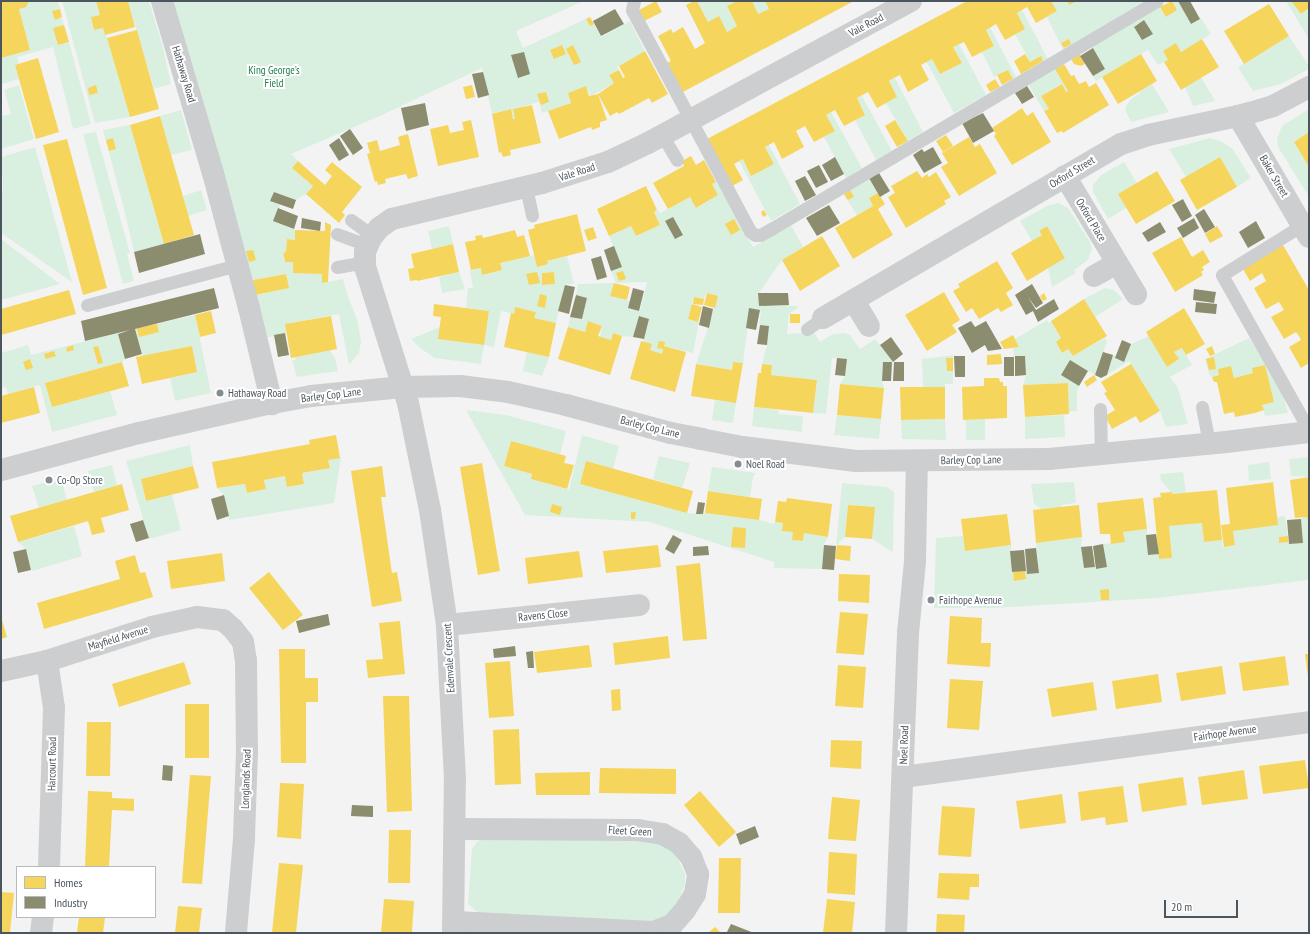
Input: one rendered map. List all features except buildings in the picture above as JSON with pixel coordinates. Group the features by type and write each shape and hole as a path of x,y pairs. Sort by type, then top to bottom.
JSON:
{"street":[{"name":"Hathaway Road","path":"162,1 195,110 237,265 272,404"},
{"name":"Vale Road","path":"369,248 379,228 392,219 526,187 608,162 662,135 911,1"},
{"name":"Oxford Street","path":"815,324 1121,144 1148,136 1238,116 1273,106 1309,87"},
{"name":"Baker Street","path":"1238,116 1307,227"},
{"name":"Oxford Place","path":"1065,176 1136,294"},
{"path":"369,248 403,386"},
{"path":"1094,276 1117,263"},
{"path":"854,301 869,326"},
{"name":"Barley Cop Lane","path":"1,470 139,433 272,404 311,396 403,386 460,386 508,392 566,405 671,433 742,447 856,461 1049,458 1101,455 1209,444 1309,431"},
{"name":"Edenvale Crescent","path":"403,386 430,510 447,625 456,829 454,927"},
{"name":"Noel Road","path":"896,933 908,633 914,562 917,461"},
{"name":"Ravens Close","path":"447,625 639,605"},
{"name":"Mayfield Avenue","path":"1,671 47,660 152,627 197,617 223,620 233,629"},
{"name":"Longlands Road","path":"233,629 243,642 246,660 247,743 244,839 236,933"},
{"name":"Harcourt Road","path":"47,660 54,708 48,866"},
{"name":"Fairhope Avenue","path":"903,776 1309,722"},
{"name":"Fleet Green","path":"454,927 653,932 672,925 685,910 695,894 698,874 691,857 679,843 663,834 638,830 456,829"},
{"path":"41,933 43,918"}],"lane":[{"path":"634,1 632,10 750,231 755,235 760,235 1158,1"},
{"path":"662,135 677,160"},
{"path":"526,187 532,215"},
{"path":"351,220 369,248"},
{"path":"1307,227 1222,275 1309,431"},
{"path":"337,234 369,248"},
{"path":"337,267 369,248"},
{"path":"87,305 237,265"},
{"path":"1202,407 1209,444"},
{"path":"1100,409 1101,455"}],"green space":[{"path":"28,1 58,1 60,9 53,11 55,19 62,18 64,25 54,28 58,45 69,42 91,124 73,129 53,47 17,57 19,63 15,65 19,79 2,84 1,58 30,50 19,9 26,7"},
{"path":"62,1 96,1 100,15 91,17 94,30 103,28 130,117 95,123"},
{"path":"128,1 149,1 162,44 171,84 154,89"},
{"name":"King George's Field","path":"171,1 584,1 516,31 523,48 590,17 601,37 630,21 645,51 617,67 619,70 609,75 614,83 591,96 586,87 568,93 571,103 542,113 539,102 514,109 515,119 513,119 510,109 492,114 482,68 382,115 291,154 298,161 292,168 313,186 306,194 296,200 274,192 271,201 280,205 274,221 295,230 295,240 287,239 286,251 283,254 283,259 285,262 293,262 293,273 322,274 322,283 343,279 358,322 361,342 359,353 349,365 339,314 285,324 287,333 266,338 255,295 288,288 286,274 253,280"},
{"path":"697,1 737,1 727,6 737,26 727,32 719,17 708,22"},
{"path":"752,1 765,1 769,9 758,14"},
{"path":"1051,1 1067,1 1069,5 1077,1 1140,1 1141,3 1063,50 1047,17 1057,11"},
{"path":"1172,1 1178,1 1191,24 1201,18 1211,34 1181,52 1176,44 1163,51 1168,60 1158,65 1148,50 1096,81 1093,76 1105,69 1092,47 1160,7 1166,17 1177,10","holes":["1144,20 1152,34 1142,40 1134,27"]},
{"path":"1286,1 1291,1 1301,14 1309,8 1309,39"},
{"path":"1022,10 1048,59 1043,62 1041,57 1030,62 1015,34 1025,29 1017,13"},
{"path":"990,27 1016,77 1013,79 1008,70 994,77 982,52 994,45 986,30"},
{"path":"1289,36 1309,66 1309,69 1281,84 1253,91 1238,67"},
{"path":"959,44 986,95 954,113 926,61 932,59 940,74 962,63 953,47"},
{"path":"1055,68 1068,91 1066,92 1061,84 1041,96 1049,109 1044,111 1028,84"},
{"path":"1201,77 1215,101 1193,106 1185,87"},
{"path":"895,78 923,132 908,141 886,103 897,97 889,81"},
{"path":"1152,84 1169,112 1131,122 1125,110 1127,105 1130,100 1140,93 1139,92"},
{"path":"19,85 34,139 1,149 1,116 11,114 4,90"},
{"path":"862,96 892,151 876,160 855,120 865,114 857,98"},
{"path":"1309,109 1309,132 1294,142 1309,167 1308,195 1278,147 1277,139 1282,126"},
{"path":"181,110 192,150 171,155 160,116"},
{"path":"831,112 862,168 846,178 824,137 834,131 826,115"},
{"path":"130,125 164,244 134,252 103,130"},
{"path":"96,132 130,253 127,254 134,281 123,284 83,134"},
{"path":"1210,138 1220,141 1232,148 1251,178 1237,187 1220,157 1186,177 1169,149"},
{"path":"769,145 800,204 771,221 739,161 743,159 751,175 774,164 765,147"},
{"path":"35,147 72,282 1,233 1,201 3,188 1,157"},
{"path":"1124,162 1137,183 1126,208 1108,219 1093,192 1093,185 1101,175"},
{"path":"870,178 878,193 869,198 873,206 857,215 843,194"},
{"path":"716,182 753,247 791,225 803,247 782,260 759,293 759,306 789,305 799,307 789,314 787,334 814,332 820,342 833,334 844,333 850,335 860,349 875,339 893,362 883,362 882,381 884,388 840,384 845,376 847,359 832,358 826,414 813,413 817,380 771,375 772,365 762,364 767,345 769,326 759,325 761,311 750,308 743,363 733,362 732,370 696,364 718,296 706,293 704,299 694,297 688,319 699,322 693,353 665,346 662,354 650,350 643,342 649,319 639,316 633,337 613,333 611,340 600,337 602,326 588,321 585,332 568,327 570,317 582,319 587,299 576,295 578,284 614,283 610,296 630,301 628,308 640,311 647,282 616,283 611,271 622,267 609,236 631,226 636,236 660,225 654,212 658,210 660,213 690,197 697,208 718,195 712,184"},
{"path":"201,190 207,210 188,216 183,196"},
{"path":"1058,203 1068,208 1090,242 1092,249 1088,260 1074,270 1076,273 1052,287 1048,268 1065,257 1047,226 1039,231 1042,235 1032,241 1020,221 1047,206"},
{"path":"449,226 453,244 432,249 428,231"},
{"path":"1,239 60,284 1,300"},
{"path":"534,255 537,266 547,261 567,256 574,284 565,284 556,323 534,318 535,312 515,307 514,314 501,311 494,347 484,345 489,311 466,308 468,288 473,288 470,271 481,268 483,275 502,270 500,263","holes":["554,272 555,284 543,285 542,273"]},
{"path":"459,272 465,289 442,293 439,277"},
{"path":"1105,288 1114,290 1123,299 1095,317 1084,299"},
{"path":"195,315 211,393 175,401 170,378 197,372 192,346 143,356 135,329"},
{"path":"1047,320 1049,323 1051,321 1061,338 1056,342 1062,353 1068,349 1073,356 1105,338 1107,342 1095,375 1070,360 1061,375 1079,386 1077,393 1077,411 1069,412 1068,383 1023,385 1026,375 1025,356 1014,357 1013,348 1019,347 1015,339"},
{"path":"440,327 439,339 484,345 481,364 435,358 420,348 411,339"},
{"path":"118,333 125,359 122,362 45,383 52,407 110,391 117,415 52,432 40,385 8,394 6,387 1,388 1,353 28,345 31,355"},
{"path":"1149,336 1167,366 1178,360 1174,352 1182,348 1192,365 1170,377 1178,388 1188,424 1166,427 1160,411 1129,361 1107,375 1113,355 1116,356 1115,359 1124,362 1131,344"},
{"path":"1249,338 1271,371 1283,395 1288,413 1265,416 1262,405 1273,402 1265,365 1253,373 1234,378 1231,366 1219,375 1210,377 1205,359"},
{"path":"330,350 335,358 338,371 297,377 292,360 296,360 295,357"},
{"path":"527,352 549,357 542,376 523,371"},
{"path":"953,355 953,358 946,358 947,371 953,371 953,384 945,384 945,387 923,387 922,359"},
{"path":"715,400 736,403 733,423 712,420"},
{"path":"754,407 778,410 779,414 803,416 802,432 752,426"},
{"path":"466,410 506,415 566,431 560,455 511,441 504,466 532,474 531,479 569,490 582,435 619,446 613,469 586,461 580,484 687,513 705,513 759,520 774,524 775,522 783,523 783,531 793,532 793,540 803,541 804,533 828,537 824,545 822,569 774,568 774,562 650,522 525,515"},
{"path":"837,415 881,419 879,439 834,435"},
{"path":"1064,415 1065,437 1025,439 1025,417"},
{"path":"945,419 946,440 902,439 901,420"},
{"path":"985,419 985,440 966,440 966,420"},
{"path":"190,445 193,466 141,479 146,501 172,494 181,530 149,539 126,461"},
{"path":"659,456 690,463 682,488 653,479"},
{"path":"341,457 334,503 229,520 224,495 217,488 245,484 247,493 265,489 264,480 285,476 288,487 304,484 302,473 330,468 328,460"},
{"path":"1309,457 1309,477 1291,476 1289,459"},
{"path":"1269,462 1271,479 1249,481 1248,465"},
{"path":"112,465 117,485 94,492 88,471"},
{"path":"712,467 756,473 753,477 750,497 708,491"},
{"path":"1183,472 1186,493 1172,494 1161,480 1160,474"},
{"path":"61,478 67,500 39,508 32,486"},
{"path":"1074,482 1076,501 1074,503 1062,505 1060,508 1041,509 1034,504 1031,484"},
{"path":"842,483 887,487 894,492 893,552 872,539 874,507 848,505 845,537 836,546"},
{"path":"1285,516 1289,544 1303,543 1301,518 1307,517 1309,522 1309,580 1157,598 994,608 934,608 936,538 963,536 965,551 1011,545 1012,572 1027,570 1027,574 1039,572 1036,543 1082,537 1081,547 1084,568 1095,567 1096,569 1106,567 1103,544 1124,542 1123,532 1147,529 1148,554 1159,554 1159,559 1172,558 1169,526 1202,523 1204,542 1222,540 1223,547 1235,545 1233,531 1277,517"},
{"path":"74,526 82,556 32,571 26,549 18,542"},
{"path":"482,839 651,840 671,850 677,857 685,874 685,885 676,905 668,915 657,920 645,922 478,913 468,904 472,849 476,843"}],"place":[{"name":"Hathaway Road","path":"220,393"},
{"name":"Noel Road","path":"738,464"},
{"name":"Co-Op Store","path":"49,480"},
{"name":"Fairhope Avenue","path":"931,600"}]}
